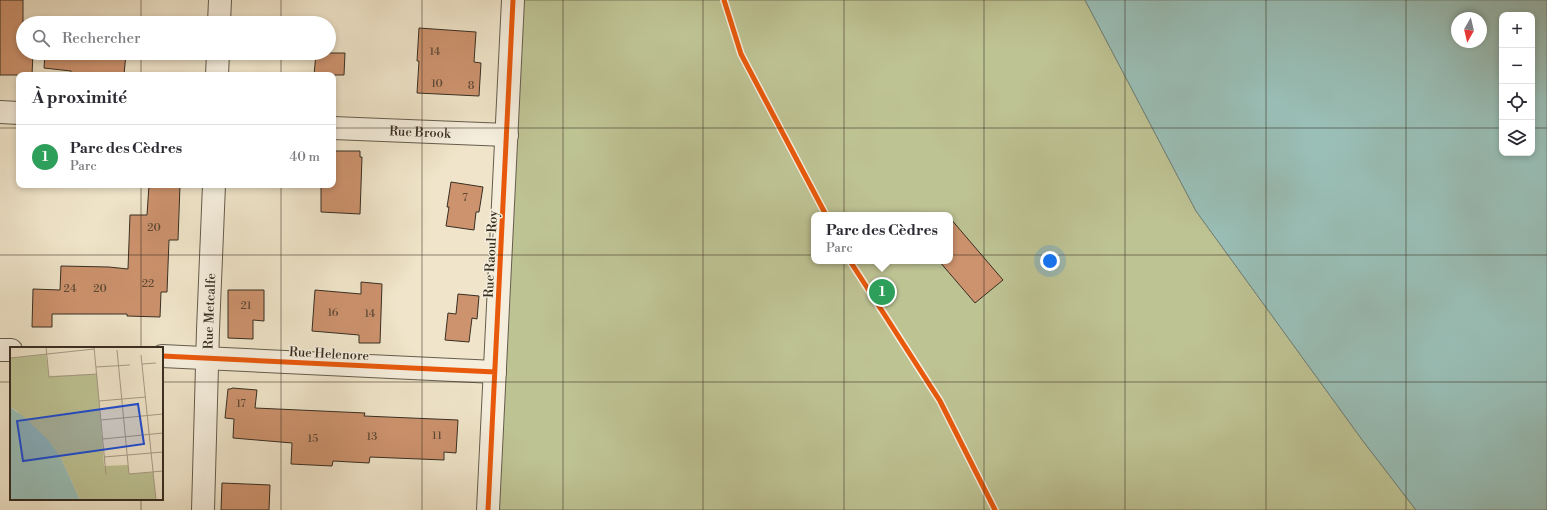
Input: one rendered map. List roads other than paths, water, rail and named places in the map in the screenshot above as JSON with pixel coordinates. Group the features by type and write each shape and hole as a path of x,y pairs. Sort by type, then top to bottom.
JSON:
{"street":[{"path":"219,16 220,0"},
{"name":"Rue Raoul-Roy","path":"488,510 513,0"},
{"path":"217,72 218,60"},
{"path":"0,112 16,113"},
{"name":"Rue Brook","path":"336,128 507,135"},
{"name":"Rue Metcalfe","path":"204,510 214,188"},
{"name":"Rue Helenore","path":"163,356 495,372"}],"water":[{"path":"1085,0 1547,0 1547,510 1416,510 1363,441 1196,211"}],"place":[{"name":"Parc des Cèdres","path":"882,292"}]}
